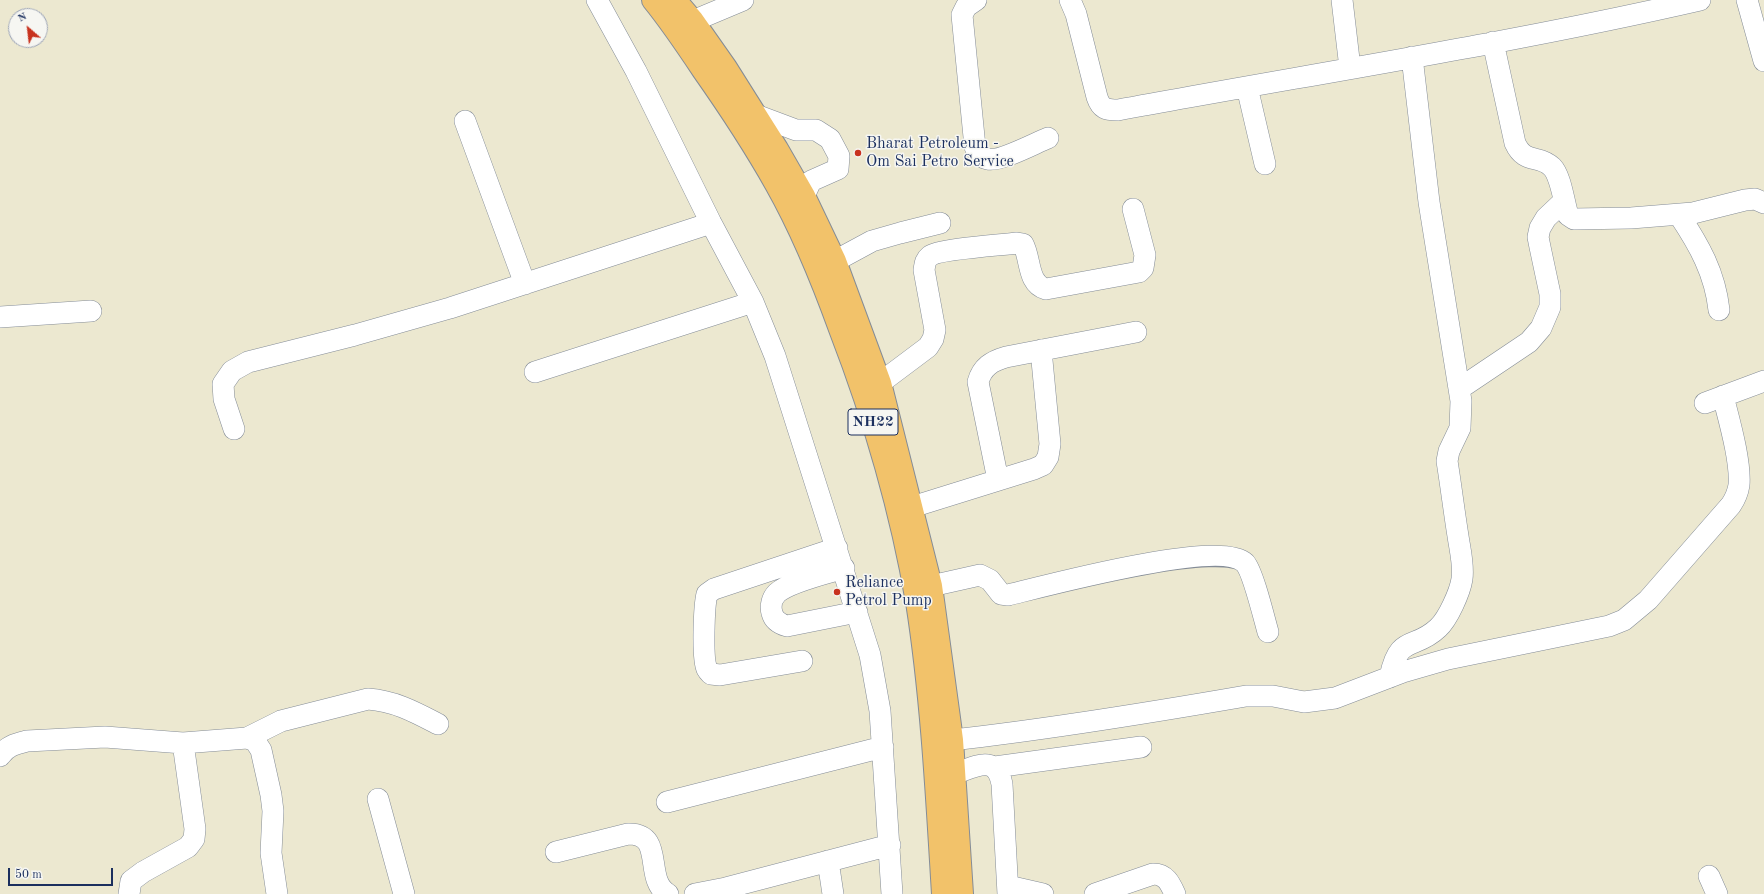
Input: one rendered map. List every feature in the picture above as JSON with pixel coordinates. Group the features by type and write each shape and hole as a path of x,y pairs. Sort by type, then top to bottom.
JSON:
{"highway":[{"name":"NH22","path":"652,0 664,14 721,96 776,184 819,272 866,400 898,510 916,600 926,671 932,734 943,894"},
{"name":"NH22","path":"675,0 693,21 726,68 777,149 804,196 835,261 880,383 931,586 952,740 962,894"}],"street":[{"path":"597,0 636,71 711,223 753,302 775,356 844,568 870,655 877,688 883,747 892,894"},
{"path":"693,21 744,0"},
{"path":"976,0 966,7 962,15 975,146 980,155 988,159 997,159 1048,138"},
{"path":"1070,0 1076,14 1100,106 1107,110 1118,110 1618,19 1700,0"},
{"path":"1342,0 1350,68"},
{"path":"1747,0 1764,61"},
{"path":"1493,42 1515,142 1519,152 1526,157 1545,163 1552,167 1556,173 1568,215 1574,219 1582,220 1679,215 1709,210 1745,200 1754,199 1764,203"},
{"path":"1390,677 1393,663 1402,648 1438,629 1444,621 1461,583 1462,567 1447,461 1449,452 1460,428 1461,401 1429,202 1412,57"},
{"path":"1246,87 1265,164"},
{"path":"756,115 796,130 816,130 830,139 839,156 838,169 811,181 804,196"},
{"path":"466,121 525,284"},
{"path":"1458,389 1529,342 1536,336 1541,328 1550,307 1550,300 1538,237 1540,228 1546,218 1564,201"},
{"path":"880,383 928,348 933,339 935,330 924,270 925,261 931,255 969,248 1017,243 1024,244 1035,283 1038,287 1046,289 1140,272 1144,268 1145,255 1134,209"},
{"path":"1679,215 1696,240 1709,268 1716,290 1718,310"},
{"path":"234,429 224,399 223,384 232,371 248,362 355,335 450,308 711,223"},
{"path":"835,261 872,241 940,223"},
{"path":"535,372 753,302"},
{"path":"0,317 91,311"},
{"path":"998,480 978,382 980,374 987,366 996,360 1136,332"},
{"path":"912,507 1043,465 1048,458 1050,444 1041,350"},
{"path":"952,740 1008,734 1130,716 1246,696 1266,696 1304,702 1335,698 1390,677 1448,659 1609,626 1624,620 1648,600 1726,511 1736,496 1739,486 1739,471 1714,399 1764,381"},
{"path":"802,661 720,675 711,674 706,669 705,660 705,611 707,594 714,589 837,548"},
{"path":"931,586 980,575 990,580 1001,594 1008,595 1123,568 1169,560 1226,556 1238,559 1245,564 1250,573 1268,632"},
{"path":"844,568 785,587 776,594 771,604 772,613 775,620 780,624 787,626 857,612"},
{"path":"0,756 5,749 15,744 27,741 105,737 184,743 247,738 281,721 368,699 394,703 438,724"},
{"path":"247,738 255,742 261,750 271,795 271,853 277,894"},
{"path":"128,894 131,880 188,847 194,839 195,830 184,743"},
{"path":"667,802 883,747"},
{"path":"954,774 985,764 995,766 1141,747"},
{"path":"995,766 1000,773 1002,784 1008,890 1043,894"},
{"path":"378,799 404,894"},
{"path":"556,852 628,834 636,833 644,836 649,844 659,884 664,892 668,894"},
{"path":"695,894 727,891 828,861 890,845"},
{"path":"828,861 833,894"},
{"path":"1094,894 1153,874 1159,874 1166,877 1175,894"}],"place":[{"name":"Bharat Petroleum - Om Sai Petro Service","path":"858,153"},
{"name":"Reliance Petrol Pump","path":"837,592"}]}
